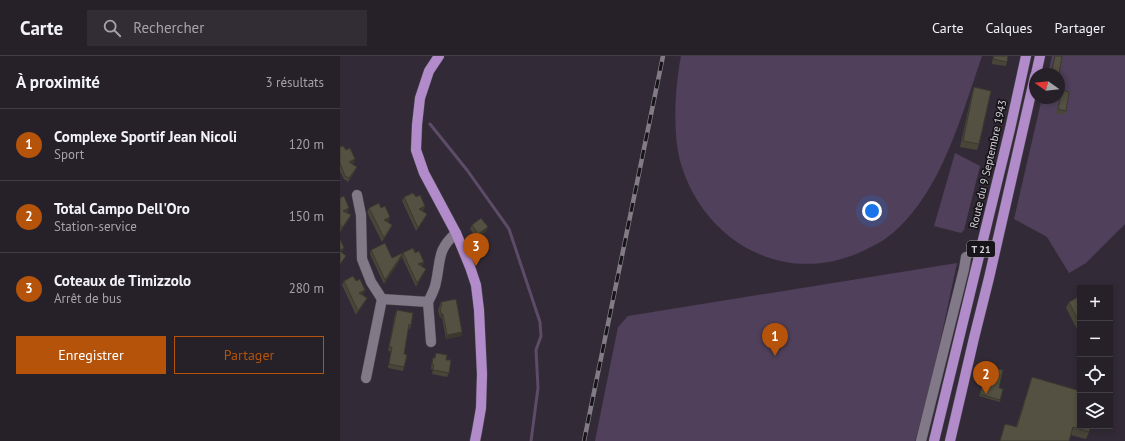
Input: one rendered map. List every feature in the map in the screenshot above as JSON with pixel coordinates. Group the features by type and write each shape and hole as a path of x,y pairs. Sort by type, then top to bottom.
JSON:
{"main road":[{"path":"439,56 429,71 420,98 416,125 416,150 424,174 456,233 476,285 479,310 482,374 481,408 475,441"},
{"name":"Route du 9 Septembre 1943","path":"934,441 1010,129 1026,56"},
{"name":"T 21","path":"1037,68 1040,56"},
{"name":"T 21","path":"950,441 1029,101"}],"street":[{"path":"357,195 361,215 362,259 371,282 382,299 366,378"},
{"path":"431,342 428,302 436,283 442,249 449,239 456,233"},
{"path":"921,441 966,257"},
{"path":"382,299 428,302"}],"shaded area":[{"path":"681,56 982,56 958,126 938,173 911,215 891,235 865,250 836,260 807,264 779,261 753,251 729,236 709,217 693,192 681,164 676,139 675,110"},
{"path":"1052,56 1125,56 1125,224 1086,263 1069,273 1047,237 1014,219 1041,104 1065,104 1065,68 1049,68"},
{"path":"955,153 980,166 964,230 961,233 934,226"},
{"path":"957,263 931,384 915,441 595,441 618,327 628,316"}],"building":[{"path":"994,56 1008,56 1007,62 993,59"},
{"path":"1055,56 1062,56 1060,68 1052,68"},
{"path":"974,87 991,91 979,144 963,141"},
{"path":"1065,91 1069,92 1066,111 1058,109 1059,104 1065,104"},
{"path":"343,146 346,150 350,148 355,159 349,162 357,167 349,178 345,176 340,163 340,147"},
{"path":"413,193 416,197 420,195 425,206 419,209 427,214 418,228 404,197"},
{"path":"344,196 349,208 343,211 351,215 342,228 340,224 340,198"},
{"path":"379,203 381,208 385,206 390,217 384,220 392,225 384,238 369,208"},
{"path":"481,218 488,227 478,234 472,225"},
{"path":"340,239 344,248 340,250"},
{"path":"385,243 392,258 413,248 415,253 419,251 424,262 418,264 426,269 417,283 403,253 385,280 371,250"},
{"path":"340,251 346,256 340,264"},
{"path":"353,276 356,281 360,279 365,290 359,293 367,298 358,311 344,281"},
{"path":"1077,298 1077,318 1069,302"},
{"path":"456,299 462,332 447,335 443,314 441,314 441,302"},
{"path":"397,310 413,313 411,325 409,324 404,354 407,355 404,367 389,364 392,347 389,347"},
{"path":"436,353 447,355 446,360 451,360 449,373 433,370 433,358 435,358"},
{"path":"994,368 1003,370 999,388 1003,389 1000,400 980,394 983,383 989,385"},
{"path":"1032,377 1077,390 1077,428 1073,427 1069,441 1000,441 1005,424 1017,427"},
{"path":"1079,429 1090,429 1089,432"}],"waterway":[{"path":"430,124 467,170 509,229 540,322 541,336 536,350 538,388 531,441"}],"railway":[{"path":"584,441 663,56"}],"place":[{"name":"Coteaux de Timizzolo","path":"476,266"},
{"name":"Complexe Sportif Jean Nicoli","path":"775,356"},
{"name":"Total Campo Dell'Oro","path":"986,394"}]}
